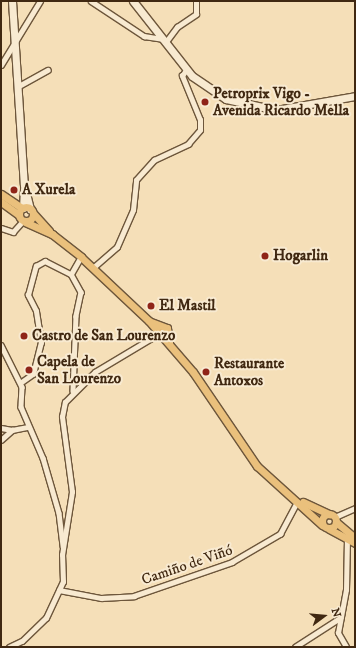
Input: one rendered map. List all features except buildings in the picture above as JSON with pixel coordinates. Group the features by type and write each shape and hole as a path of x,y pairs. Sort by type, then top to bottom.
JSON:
{"main road":[{"path":"12,1 25,214"},
{"path":"133,1 186,70 213,93 249,107 276,110 355,96"},
{"path":"338,100 355,100"},
{"path":"24,185 23,198 25,214"},
{"path":"1,194 12,201 25,214 52,234"},
{"path":"12,201 23,198"},
{"path":"1,202 25,214 52,234 94,267 149,321 164,330 169,343 198,377 248,456 279,487 326,527 347,541 355,543"},
{"path":"279,487 333,517 355,538"},
{"path":"326,527 322,518 333,517"},
{"path":"326,527 333,517"}],"street":[{"path":"1,65 40,1"},
{"path":"91,1 144,36 163,41 177,27 196,14 196,1"},
{"path":"18,87 48,70"},
{"path":"94,267 117,247 133,210 136,180 148,165 188,144 200,130 200,120 182,76 186,70"},
{"path":"1,228 13,232 25,214"},
{"path":"71,274 81,257"},
{"path":"20,383 33,374 41,343 36,311 28,295 36,266 45,261 71,274 81,292 76,316 73,391"},
{"path":"63,547 72,485 62,410 73,391 95,372 164,330"},
{"path":"1,345 20,383 22,407 28,427 43,458 58,507 63,547 64,575 46,618 16,645 9,647"},
{"path":"2,426 12,430"},
{"path":"1,440 12,430 28,427"},
{"name":"Camiño de Viñó","path":"59,590 101,598 134,596 232,562 280,534 297,502"},
{"path":"333,517 355,508"},
{"path":"346,647 339,636 340,618 346,590 347,541"},
{"path":"295,647 340,618"}],"place":[{"name":"Petroprix Vigo - Avenida Ricardo Mella","path":"205,102"},
{"name":"A Xurela","path":"14,190"},
{"name":"Hogarlin","path":"265,256"},
{"name":"El Mastil","path":"151,306"},
{"name":"Castro de San Lourenzo","path":"24,336"},
{"name":"Capela de San Lourenzo","path":"29,370"},
{"name":"Restaurante Antoxos","path":"206,372"}]}
